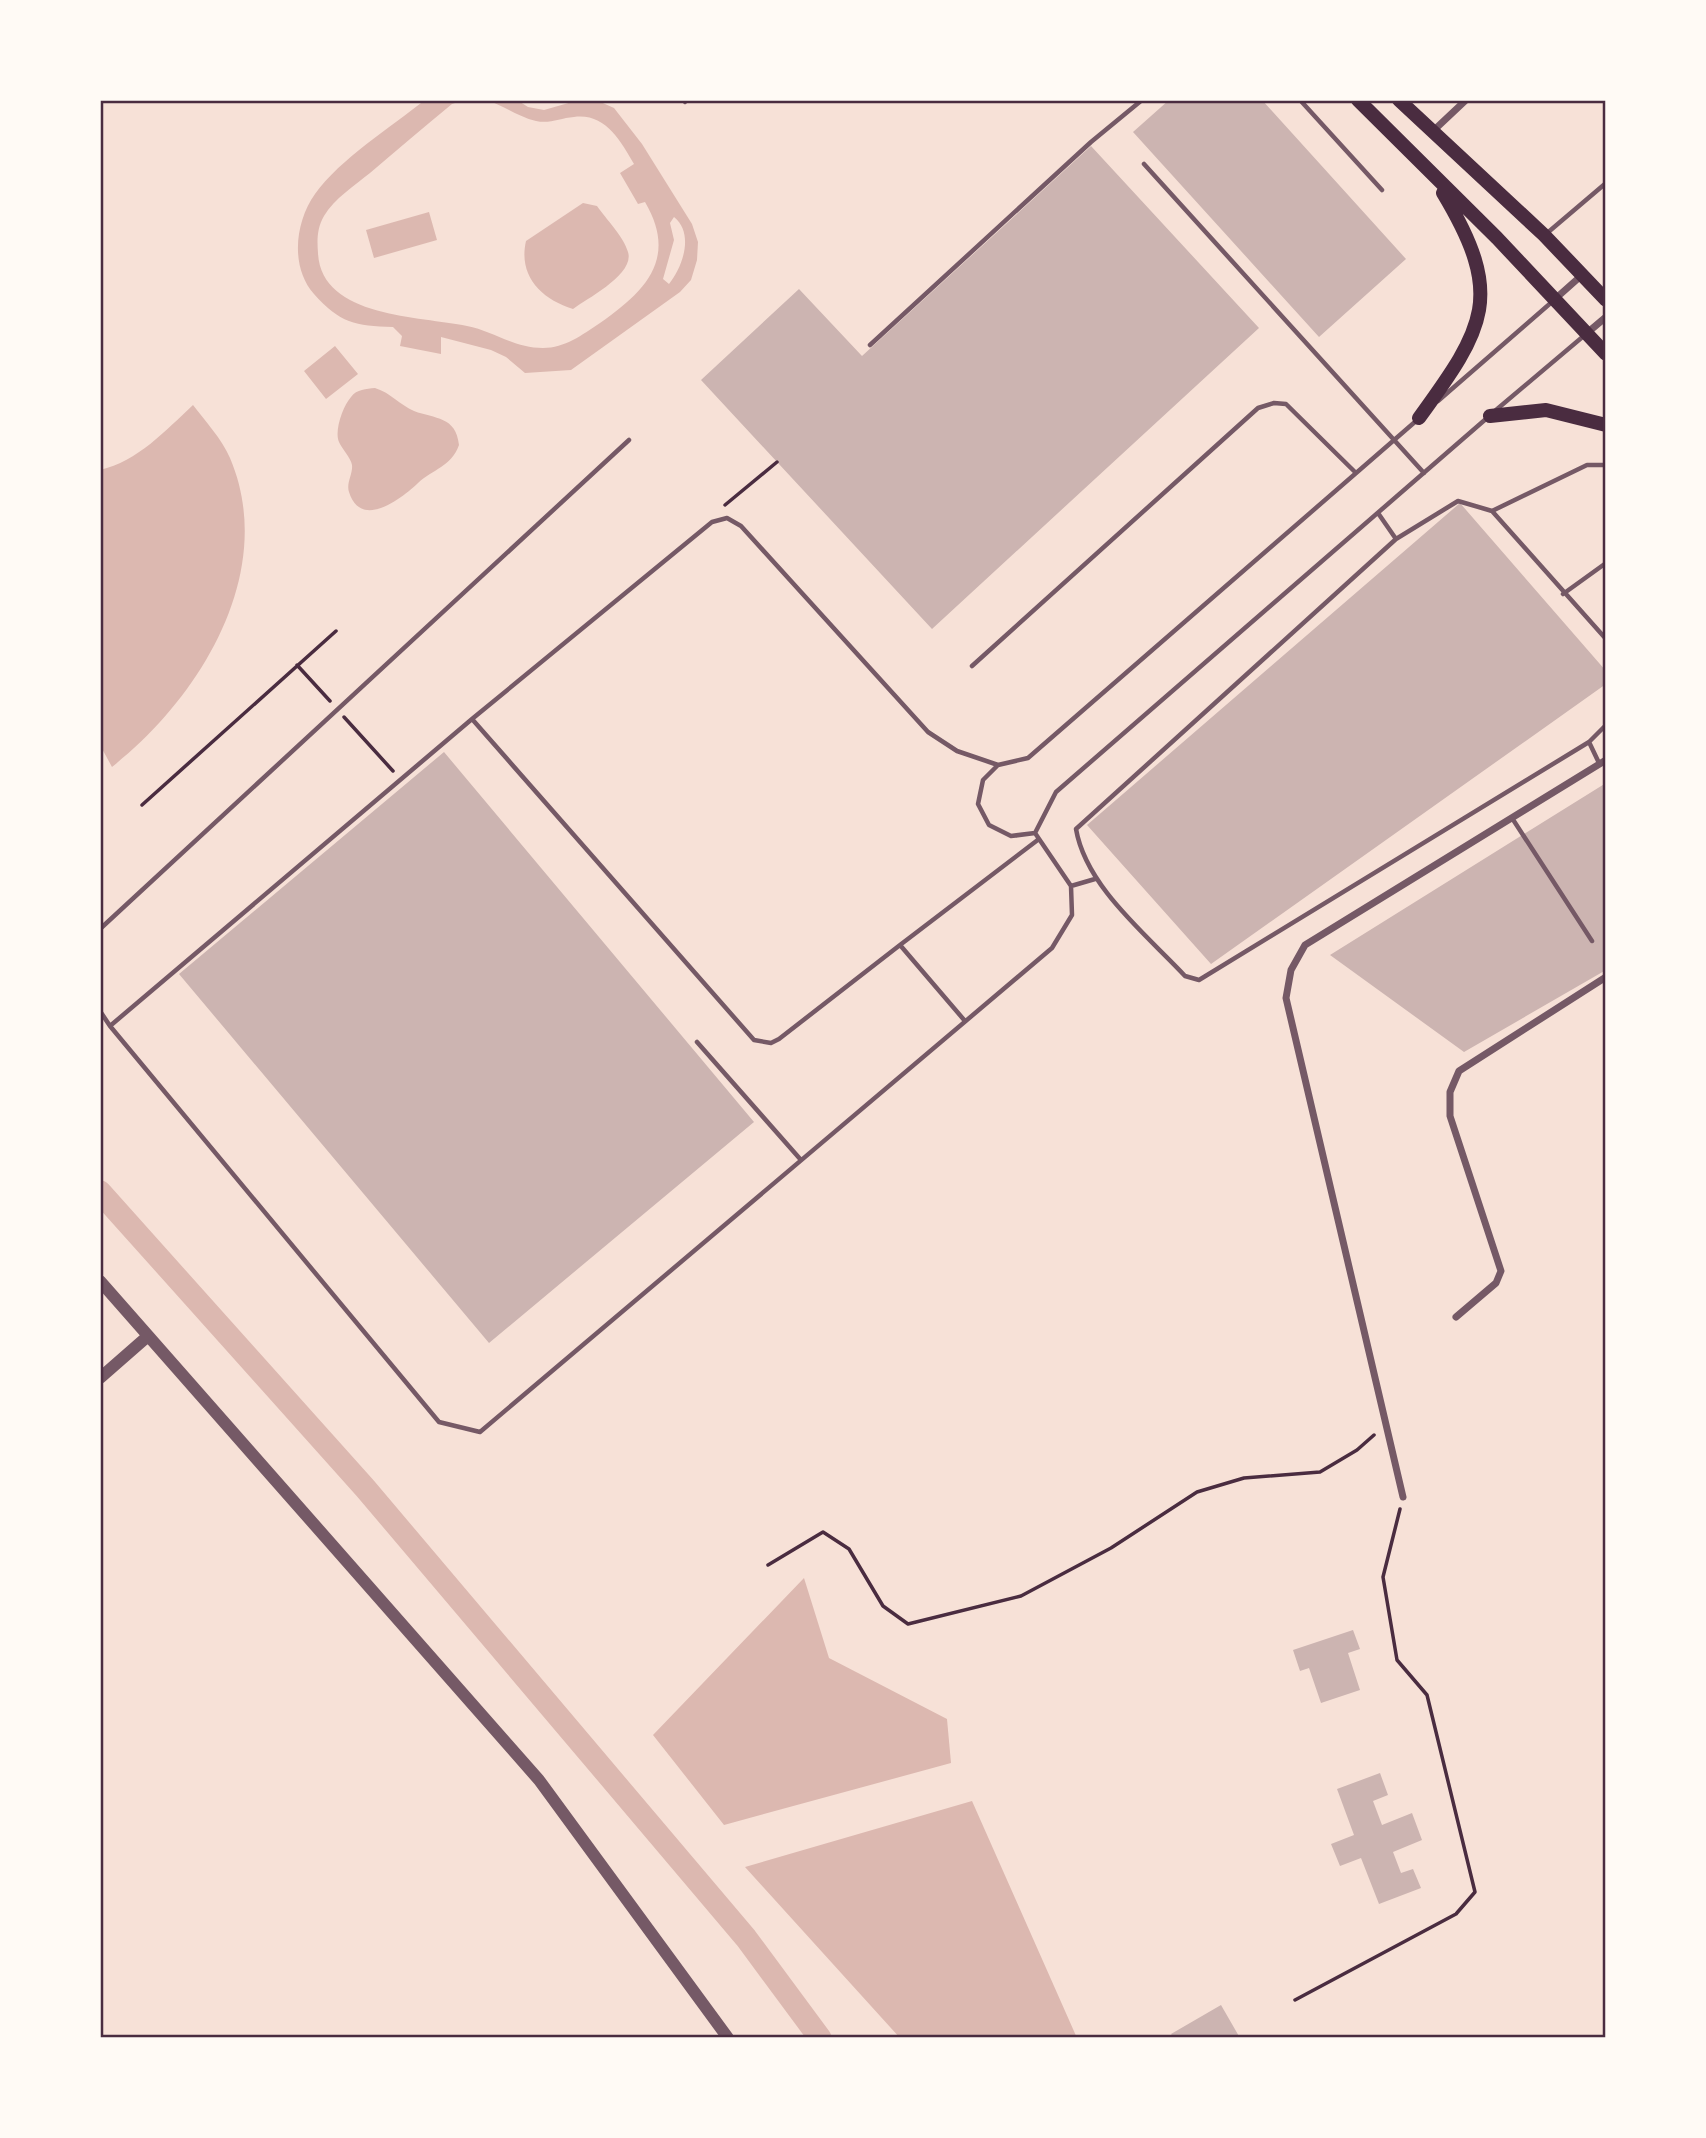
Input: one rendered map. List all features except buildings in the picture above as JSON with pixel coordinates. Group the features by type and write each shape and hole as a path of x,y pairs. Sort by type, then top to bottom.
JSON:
{"main road":[{"path":"1358,100 1555,299 1606,355"},
{"path":"1399,100 1544,235 1606,300"},
{"path":"1419,418 1472,338 1480,311 1480,279 1474,250 1432,174"},
{"path":"1490,416 1546,410 1606,425"}],"street":[{"path":"1432,132 1466,100"},
{"path":"1555,299 1583,275"},
{"path":"1586,334 1606,317"},
{"path":"1403,1497 1286,998 1291,970 1305,945 1603,762"},
{"path":"1456,1317 1496,1283 1501,1271 1450,1116 1450,1092 1459,1071 1606,977"},
{"path":"100,1281 539,1780 728,2038"},
{"path":"100,1378 148,1336"}],"lane":[{"path":"870,345 1091,142 1142,100"},
{"path":"1300,100 1382,190"},
{"path":"1144,164 1424,473"},
{"path":"1544,235 1606,183"},
{"path":"1035,833 1011,836 989,825 978,804 983,780 998,765 1028,758 1555,299"},
{"path":"1035,833 1056,792 1586,334"},
{"path":"972,666 1258,408 1274,403 1286,404 1356,473"},
{"path":"100,929 629,440"},
{"path":"1492,511 1587,465 1606,465"},
{"path":"1606,639 1563,594 1492,511 1458,501 1396,539 1076,829 1080,849 1095,879 1185,976 1199,980 1589,742 1606,725"},
{"path":"1378,513 1396,539"},
{"path":"110,1026 472,719 712,522 727,519 741,526 928,732 957,751 998,765"},
{"path":"1563,594 1606,563"},
{"path":"472,719 754,1040 771,1043 779,1040 1039,839"},
{"path":"1589,742 1603,762"},
{"path":"1512,818 1592,941"},
{"path":"100,1011 439,1422 480,1432 1052,948 1072,915 1071,886 1035,833"},
{"path":"1071,886 1095,879"},
{"path":"900,945 965,1021"},
{"path":"697,1042 801,1160"}],"path":[{"path":"724,505 777,462"},
{"path":"142,805 336,631"},
{"path":"298,665 333,704"},
{"path":"342,714 395,773"},
{"path":"768,1565 823,1532 849,1549 883,1606 908,1624 1021,1596 1111,1548 1197,1492 1244,1478 1320,1472 1357,1450 1386,1425"},
{"path":"1294,2000 1456,1914 1475,1892 1427,1695 1397,1660 1383,1577 1403,1497"}],"shaded area":[{"path":"425,100 464,100 452,104 345,193 324,216 320,225 318,253 323,274 336,290 354,302 376,310 467,326 523,345 543,348 559,346 580,336 616,311 643,285 652,272 658,240 645,202 638,204 620,173 634,164 617,138 594,119 574,117 541,122 486,100 517,100 528,107 544,110 579,100 596,100 614,108 642,144 692,224 698,242 697,260 691,280 680,292 571,370 525,373 506,357 491,350 441,337 441,354 400,346 402,336 393,327 358,324 340,317 314,294 301,271 298,244 308,205 338,168","holes":["674,217 684,232 684,251 669,284 663,279 674,240 670,223"]},
{"path":"583,203 597,206 623,240 628,260 618,277 573,309 551,299 534,284 525,265 524,254 526,241"},
{"path":"429,212 437,240 374,258 366,230"},
{"path":"335,346 358,374 326,399 304,371"},
{"path":"375,388 414,411 449,424 454,429 459,445 446,463 402,496 382,508 372,510 362,509 349,492 352,465 339,442 338,425 353,394"},
{"path":"193,405 227,451 242,501 244,544 237,587 222,629 201,668 175,705 145,738 112,767 100,745 100,470 127,460 139,452"},
{"path":"804,1578 829,1658 947,1719 951,1763 724,1825 653,1735"},
{"path":"972,1801 1077,2038 900,2038 745,1867"}],"waterway":[{"path":"100,1192 365,1488 746,1938 820,2038"}]}
